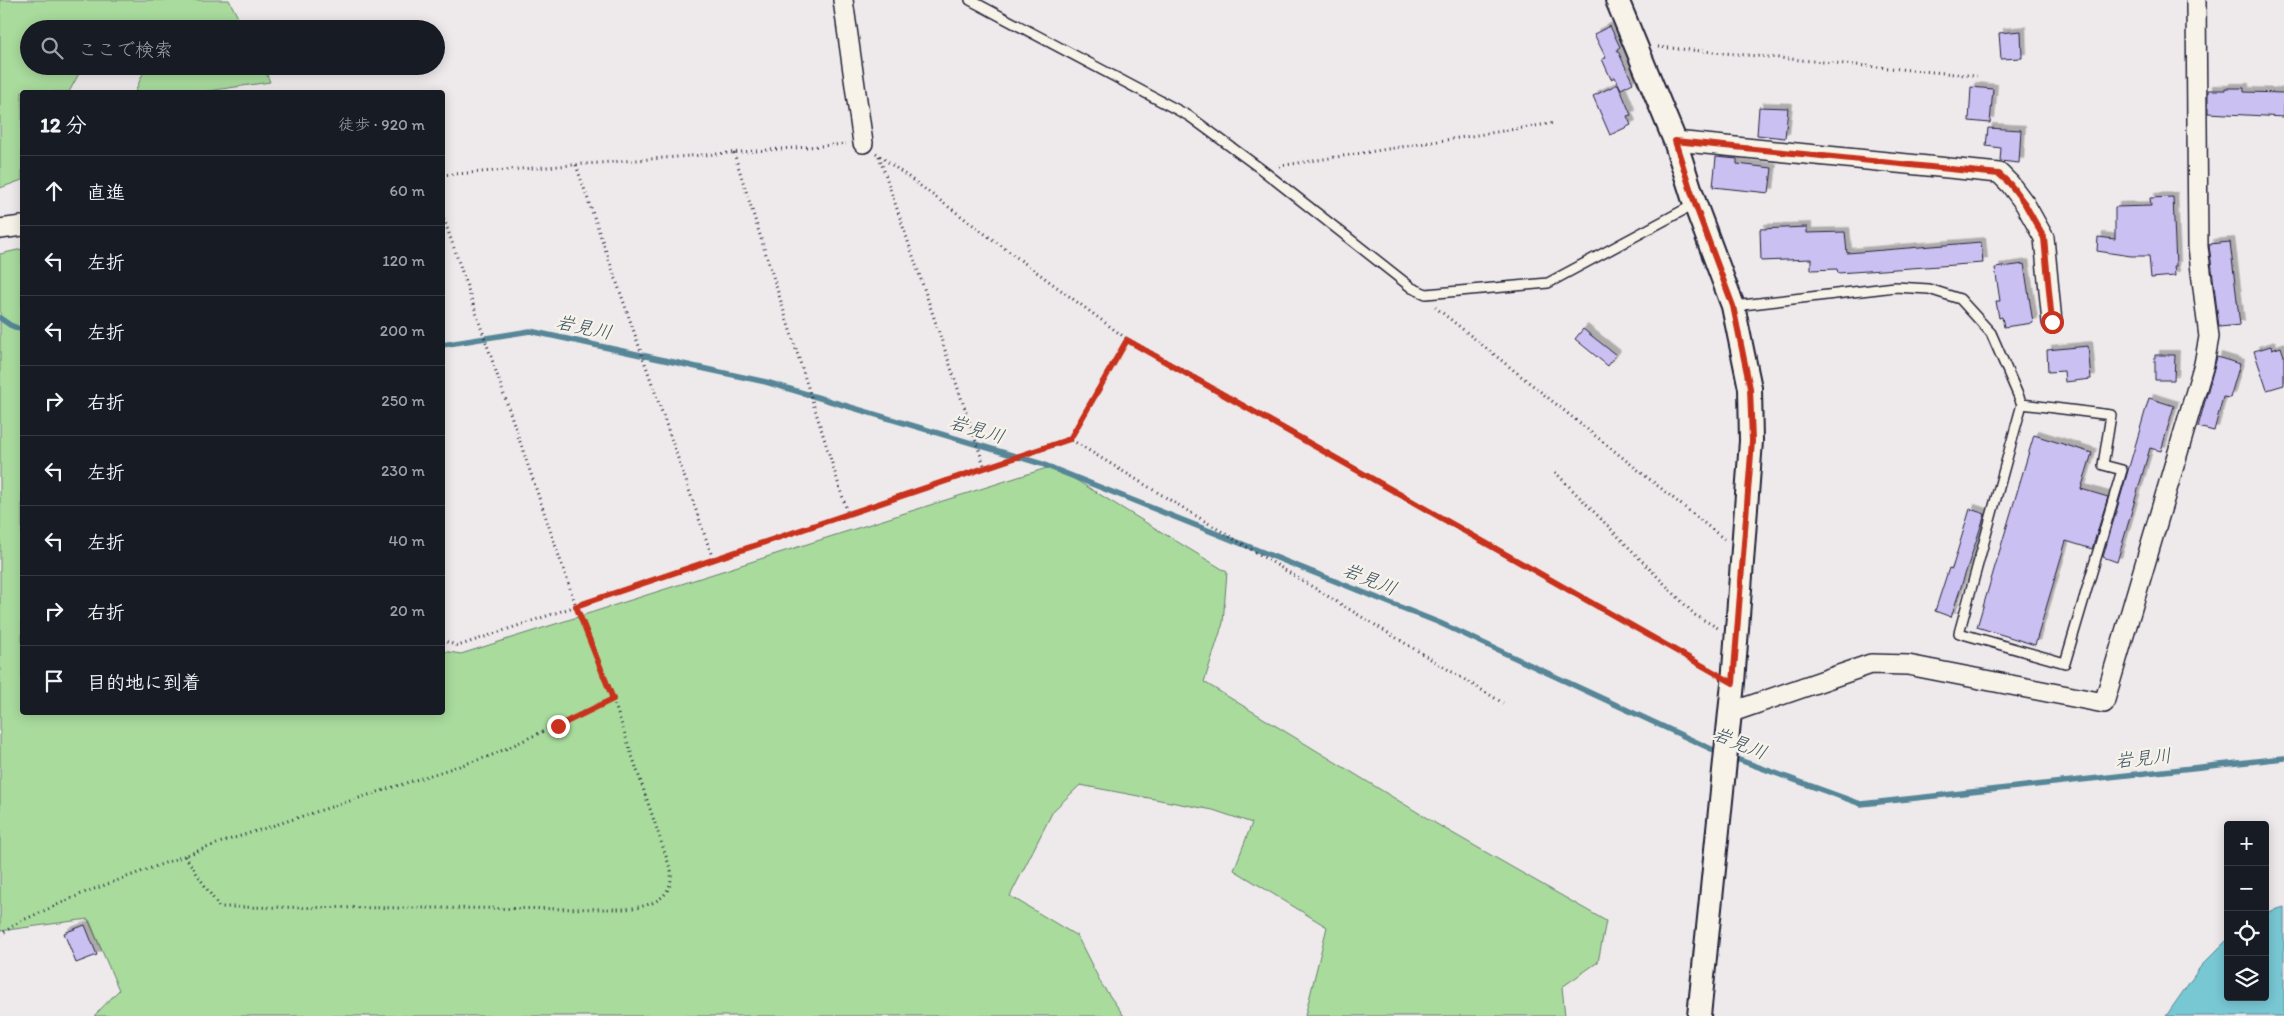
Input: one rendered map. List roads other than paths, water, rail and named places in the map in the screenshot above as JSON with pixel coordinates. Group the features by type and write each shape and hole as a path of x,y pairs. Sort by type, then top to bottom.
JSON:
{"street":[{"path":"842,0 863,143"},
{"path":"1617,0 1675,141 1695,204 1733,306 1750,388 1752,441 1733,683 1699,1016"},
{"path":"1729,713 1871,664 1908,665 2104,704 2204,364 2209,337 2198,247 2196,0"},
{"path":"1675,141 1999,174 2010,184 2025,204 2044,238 2052,322"},
{"path":"0,229 20,226"}],"lane":[{"path":"970,0 1189,116 1261,169 1412,288 1426,294 1548,283 1695,204"},
{"path":"1733,306 1895,287 1929,289 1960,299 1991,333 2022,404 1958,634 2065,663 2122,470 2103,465 2111,415 2022,404"}],"water":[{"path":"2284,907 2284,1016 2166,1016 2201,966 2224,943 2224,1001 2269,1001 2269,912"}],"waterway":[{"name":"岩見川","path":"0,318 20,329"},
{"name":"岩見川","path":"445,345 530,331 766,382 1042,464 1440,623 1720,753"},
{"name":"岩見川","path":"1731,757 1861,804 2284,758"}]}
